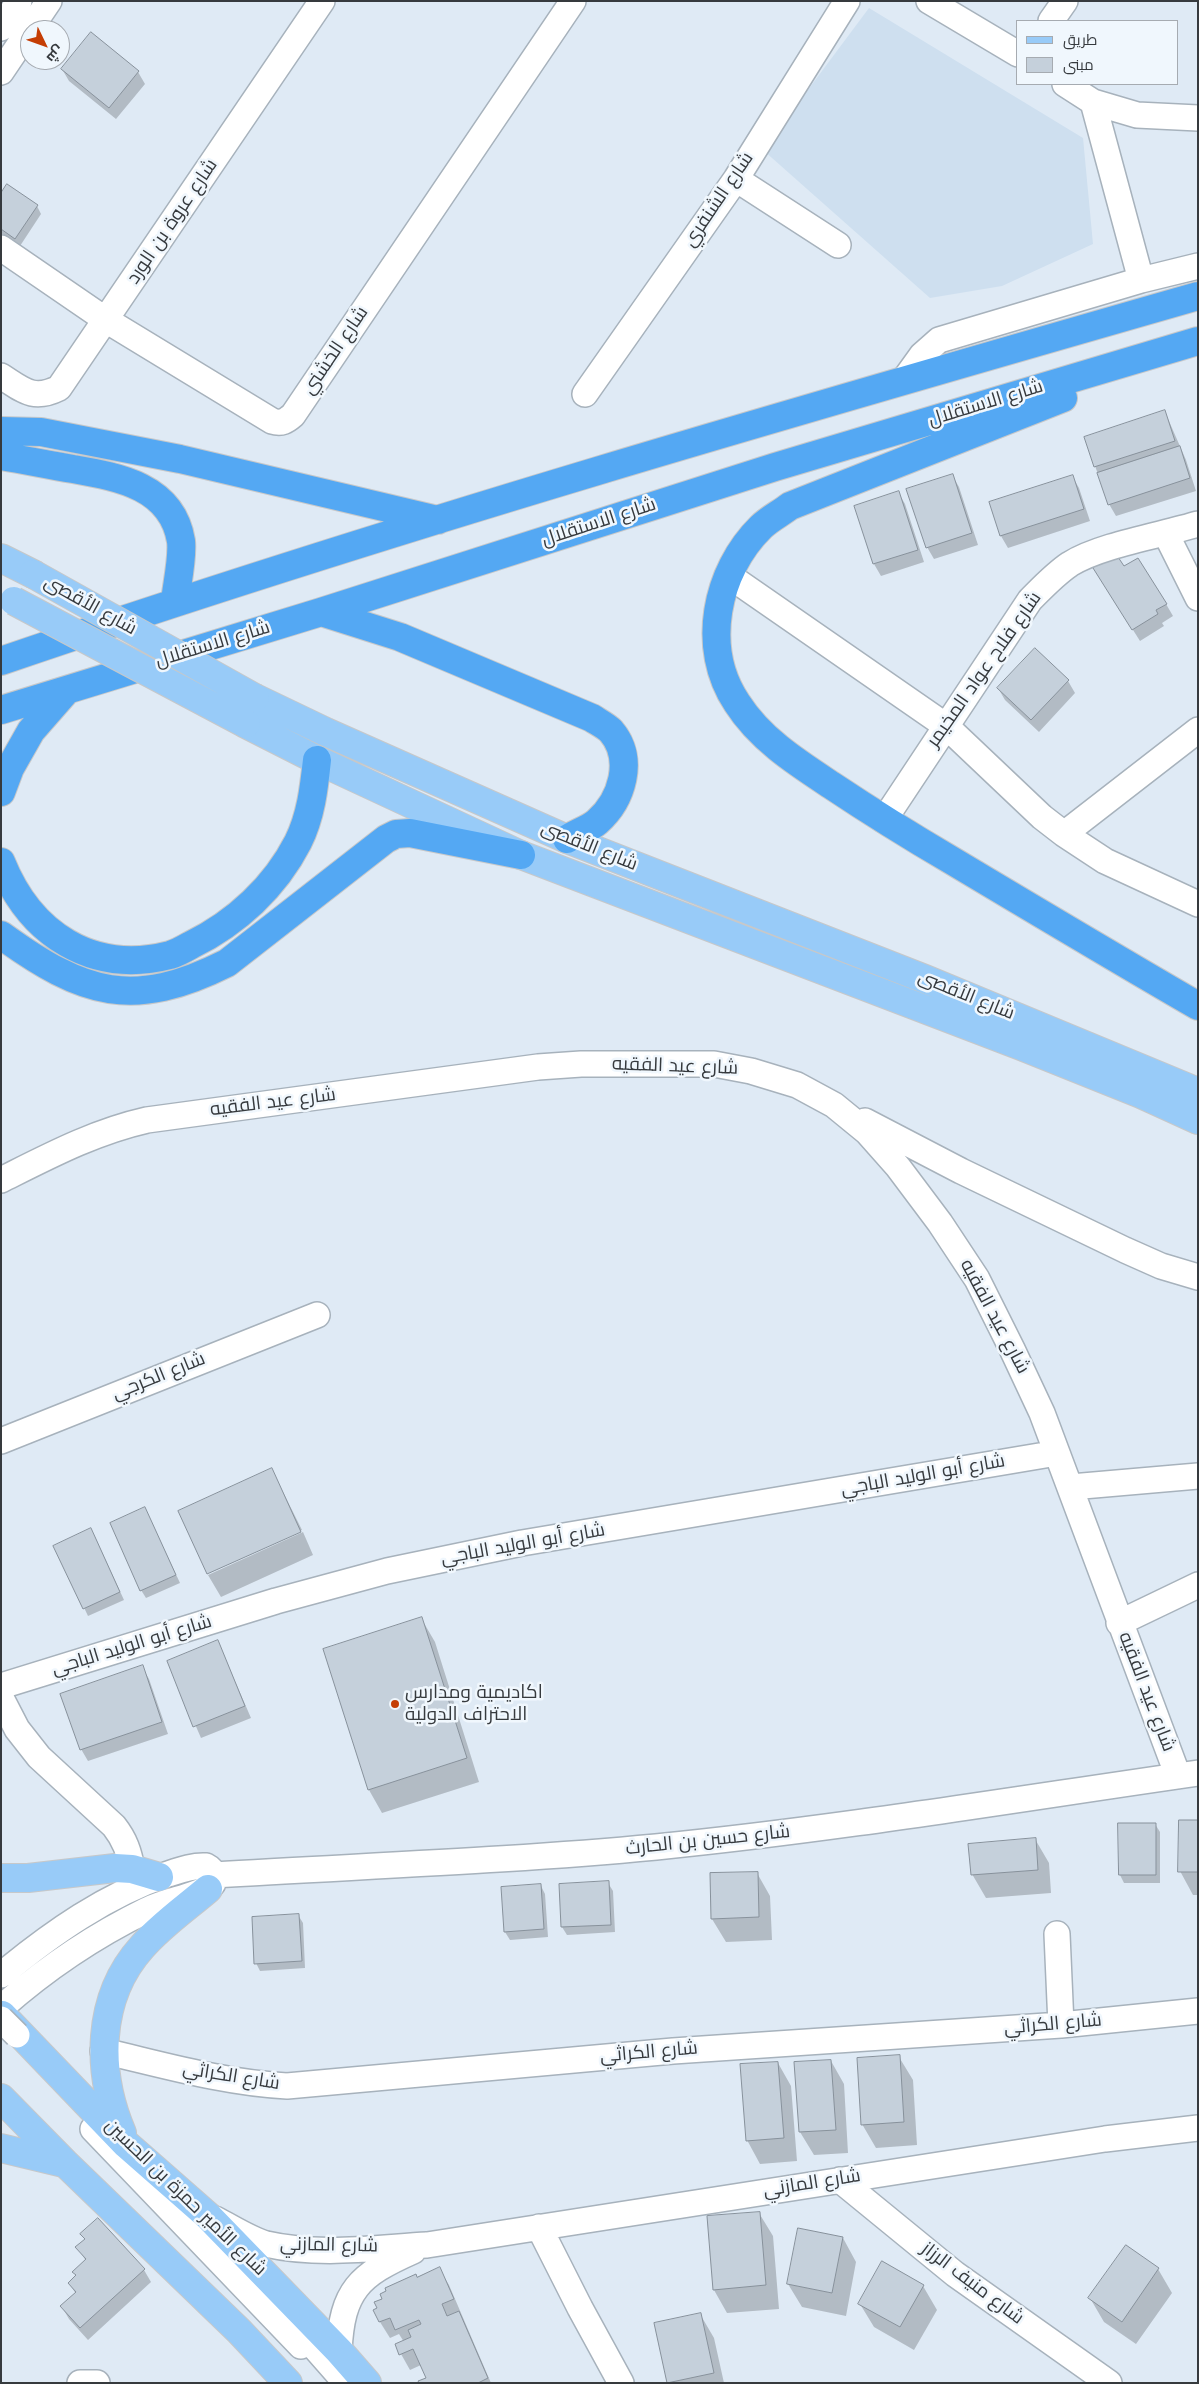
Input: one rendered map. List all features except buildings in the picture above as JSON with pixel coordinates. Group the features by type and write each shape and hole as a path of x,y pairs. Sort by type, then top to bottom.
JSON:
{"highway":[{"path":"1,661 175,601 439,520 904,380 1198,296"},
{"name":"شارع الاستقلال","path":"1,710 321,612 775,467 1198,341"},
{"path":"1118,365 1062,398 790,506 762,526 739,555 728,575 718,613 716,644 723,674 736,702 760,732 788,756 884,820 1195,1001"},
{"path":"1,431 41,432 180,459 439,520"},
{"path":"1,456 110,475 131,481 148,490 162,502 174,519 181,542 175,601"},
{"path":"321,612 400,637 592,718 610,731 619,745 624,769 620,792 611,808 596,823 566,839"},
{"path":"1,792 10,768 31,731 66,690"},
{"path":"1,862 10,884 29,913 55,937 90,956 132,960 171,955 219,930 246,909 279,874 299,840 312,803 317,760"},
{"path":"1,936 43,964 96,988 129,992 164,988 199,977 227,963 386,839 396,834 410,833 521,855"}],"main road":[{"name":"شارع الأقصى","path":"1,558 256,698 326,732 566,839 925,979 1198,1092"},
{"name":"شارع الأقصى","path":"8,598 317,760 521,855 1021,1046 1141,1094 1198,1120"},
{"path":"1,1878 28,1878 115,1868 132,1869 159,1877"},
{"path":"126,2144 112,2111 104,2071 105,2031 114,1994 131,1961 143,1946 211,1882"},
{"name":"شارع الأمير حمزة بن الحسين","path":"6,2029 126,2144 208,2216 339,2351 367,2383"},
{"path":"1,2098 65,2164 239,2331 288,2383"},
{"path":"1,2148 65,2164"}],"street":[{"path":"1,28 19,1"},
{"path":"1,72 49,1"},
{"name":"شارع عروة بن الورد","path":"1,376 31,394 45,395 59,388 322,1"},
{"name":"شارع الخشني","path":"1,248 106,320 272,421 279,423 286,421 293,415 573,1"},
{"name":"شارع الشنفري","path":"585,394 736,179 846,1"},
{"path":"929,1 1016,53"},
{"path":"1052,20 1065,1"},
{"path":"1067,85 1094,102 1137,115 1198,118"},
{"path":"1094,102 1141,280"},
{"path":"736,179 838,245"},
{"path":"904,380 922,355 940,340 1141,280 1198,266"},
{"name":"شارع فلاح عواد المخيمر","path":"884,820 1030,600 1054,576 1071,563 1104,550 1198,524"},
{"path":"1166,534 1198,598"},
{"path":"728,575 946,726 1042,817 1064,834 1105,861 1198,904"},
{"path":"1064,834 1198,730"},
{"name":"شارع عيد الفقيه","path":"1,1180 86,1138 116,1127 147,1120 538,1067 581,1064 714,1064 751,1071 797,1085 834,1105 867,1132 898,1167 977,1279 1038,1405 1071,1487 1119,1623 1188,1775"},
{"path":"834,1105 961,1171 1125,1250 1161,1266 1198,1278"},
{"name":"شارع الكرجي","path":"1,1441 317,1315"},
{"name":"شارع أبو الوليد الباجي","path":"1,1686 276,1601 387,1571 522,1543 1057,1453"},
{"path":"1071,1487 1198,1476"},
{"path":"1119,1623 1198,1586"},
{"path":"1,1698 27,1744 50,1768 114,1826 122,1836 127,1847 132,1869"},
{"name":"شارع حسين بن الحارث","path":"1,2008 60,1961 118,1925 149,1909 211,1882 655,1847 795,1832 1188,1775"},
{"name":"شارع حسين بن الحارث","path":"1,1975 87,1912 143,1882 202,1866 210,1868 211,1882"},
{"path":"1057,1934 1061,2025"},
{"name":"شارع الكراثي","path":"103,2051 225,2079 255,2084 287,2086 663,2052 1061,2025 1198,2011"},
{"path":"6,2029 288,2332 333,2383"},
{"path":"6,2029 242,2268 332,2364 346,2383"},
{"name":"شارع المازني","path":"208,2216 265,2243 288,2247 336,2250 427,2245 1105,2139 1198,2128"},
{"name":"شارع منيف الرزاز","path":"840,2180 955,2274 1109,2383"},
{"path":"539,2227 621,2383"},
{"name":"شارع المازني","path":"339,2351 340,2327 345,2305 354,2292 376,2270 427,2245"},
{"path":"80,2383 97,2383"}],"shaded area":[{"path":"869,8 1083,138 1093,244 1002,286 930,298 763,150"}],"place":[{"name":"اكاديمية ومدارس الاحتراف الدولية","path":"395,1704"}]}
